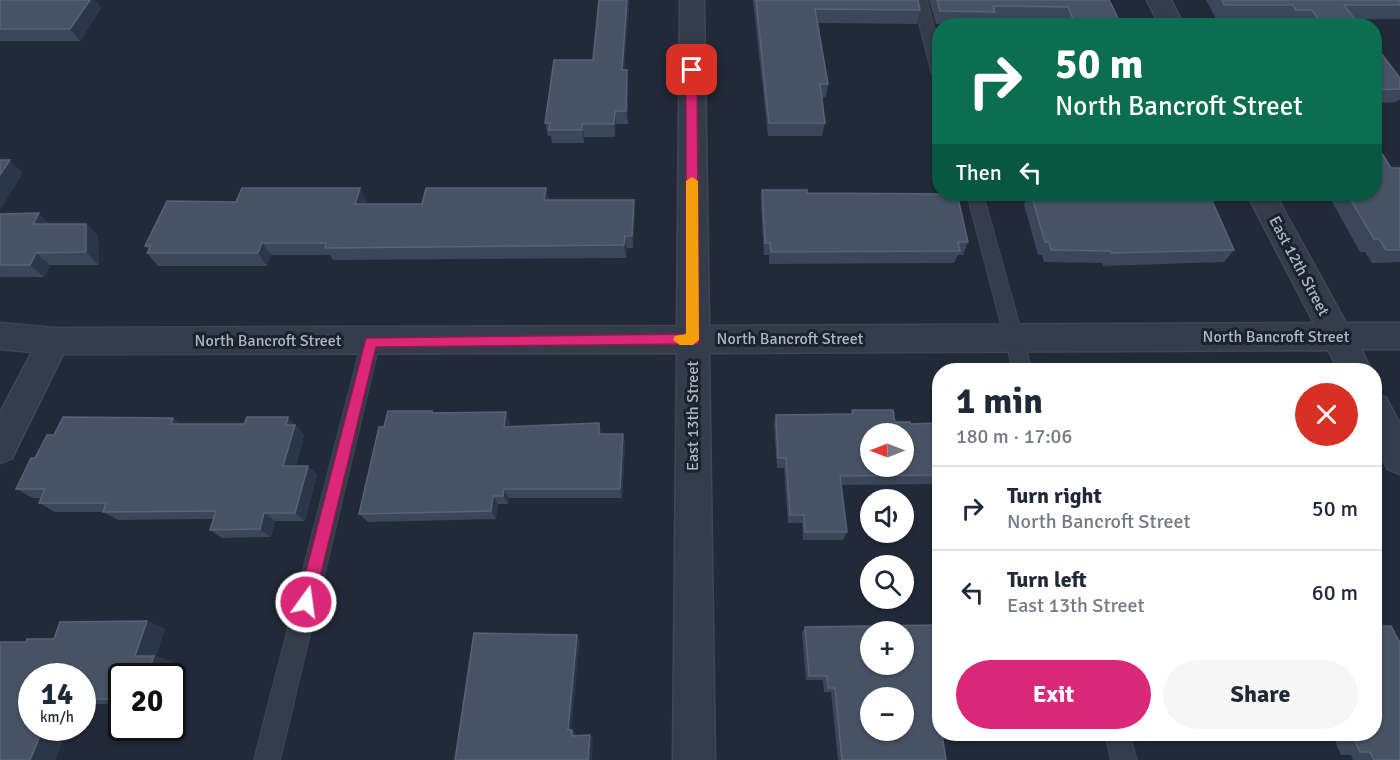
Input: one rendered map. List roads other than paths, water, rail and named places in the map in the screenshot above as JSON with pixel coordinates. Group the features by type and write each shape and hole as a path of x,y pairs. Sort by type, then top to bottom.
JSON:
{"street":[{"name":"East 13th Street","path":"692,0 694,760"},
{"path":"1159,0 1168,18"},
{"name":"East 12th Street","path":"1265,201 1350,363"},
{"name":"North Bancroft Street","path":"0,336 54,341 371,341 1400,336"},
{"path":"0,447 54,341"},
{"path":"1382,423 1400,458"}],"lane":[{"path":"920,0 932,47"},
{"path":"977,201 1021,363"},
{"path":"267,760 371,341"},
{"path":"1119,741 1124,760"}]}
